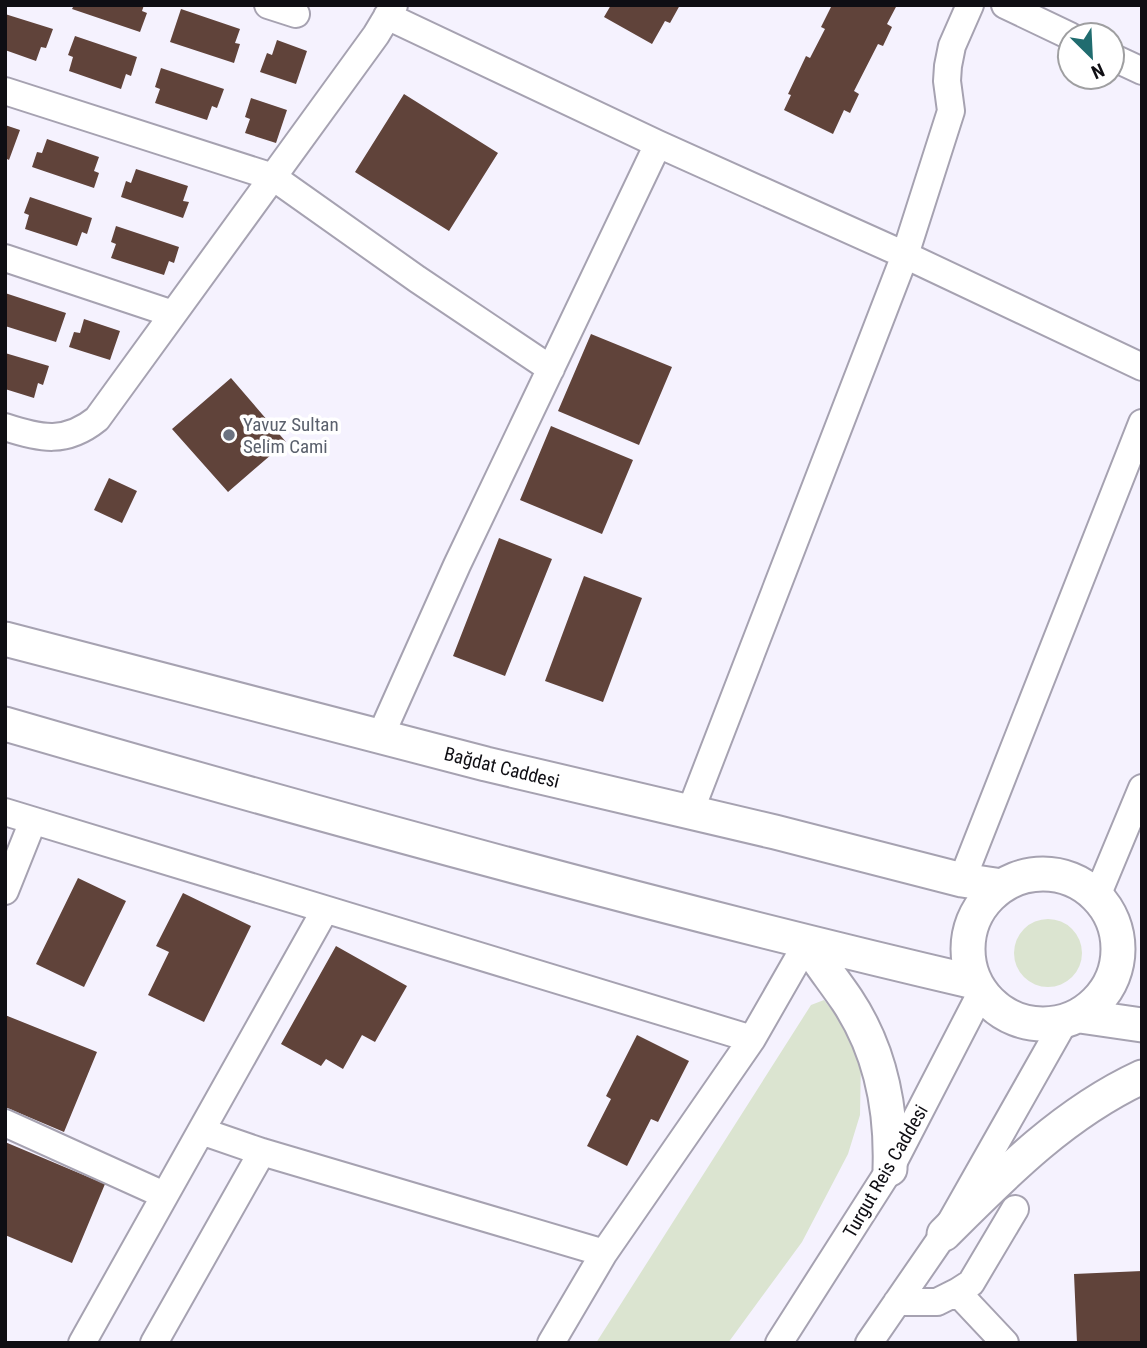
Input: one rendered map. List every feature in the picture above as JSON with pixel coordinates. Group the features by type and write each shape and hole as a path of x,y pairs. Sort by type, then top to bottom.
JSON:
{"main road":[{"name":"Bağdat Caddesi","path":"5,639 380,737 962,880 1002,886"},
{"path":"5,724 499,863 977,987"},
{"path":"1072,1019 1101,997 1115,973 1119,954 1117,912 1076,881 1051,874 1025,876 1002,886 985,900 973,918 968,939 968,961 977,987 993,1007 1026,1023 1045,1025 1072,1019 1142,1025"},
{"path":"807,943 847,999 863,1026 875,1055 889,1111 890,1169"},
{"path":"944,1234 989,1189 1064,1123 1093,1102 1142,1077"}],"street":[{"path":"268,5 296,15"},
{"path":"690,812 905,255 951,111 948,66 952,46 970,5"},
{"path":"1005,5 1056,30"},
{"path":"5,427 39,437 53,438 66,436 97,419 391,11 658,145 905,255 1142,367"},
{"path":"1126,64 1142,71"},
{"path":"5,91 273,177 416,279 551,369"},
{"path":"380,737 457,565 658,145"},
{"path":"5,257 173,314"},
{"path":"962,880 1142,423"},
{"path":"1117,912 1142,788"},
{"path":"5,812 752,1039"},
{"path":"5,891 33,821"},
{"path":"82,1343 325,910"},
{"path":"551,1343 604,1253 752,1039 807,943"},
{"name":"Turgut Reis Caddesi","path":"779,1343 890,1169 977,987"},
{"path":"869,1343 944,1234 1072,1019"},
{"path":"5,1123 164,1195"},
{"path":"201,1131 262,1152 604,1253"},
{"path":"154,1343 262,1152"},
{"path":"897,1302 937,1301 957,1293 971,1283 1015,1209"},
{"path":"957,1293 1005,1343"}],"green space":[{"path":"1048,919 1061,922 1072,929 1079,940 1082,953 1079,966 1072,977 1061,984 1048,987 1035,984 1024,977 1017,966 1014,953 1017,940 1024,929 1035,922"},
{"path":"824,1000 850,1033 861,1060 860,1115 848,1154 802,1242 728,1343 596,1343 811,1005"}],"building":[{"path":"74,5 144,5 142,11 147,13 140,32 72,9"},
{"path":"611,5 680,5 670,23 665,21 652,44 604,17"},
{"path":"832,5 897,5 887,24 892,27 883,46 878,44 854,91 859,94 850,113 844,110 833,134 784,110 791,95 788,94 806,56 810,58 825,29 821,27"},
{"path":"181,9 240,29 235,43 240,44 234,63 170,42"},
{"path":"5,14 53,29 46,48 41,47 36,61 5,50"},
{"path":"75,36 137,57 131,76 126,74 121,89 69,71 73,57 68,55"},
{"path":"277,40 307,51 296,84 260,72 267,53 272,55"},
{"path":"161,68 224,89 217,108 212,106 207,120 155,103 160,89 155,87"},
{"path":"404,94 498,153 449,231 355,172"},
{"path":"251,98 287,110 276,143 245,133 250,119 245,117"},
{"path":"5,125 20,130 9,160 5,158"},
{"path":"47,139 99,157 94,171 99,173 94,188 32,167 37,152 42,153"},
{"path":"136,169 188,186 183,201 189,202 183,218 121,197 126,181 131,183"},
{"path":"30,197 92,218 87,234 82,232 77,246 25,229 29,215 24,213"},
{"path":"116,226 179,247 174,263 169,261 164,275 111,258 116,244 111,242"},
{"path":"5,293 66,313 56,342 5,326"},
{"path":"84,319 120,331 110,360 69,347 74,332 80,333"},
{"path":"591,334 672,367 639,445 558,411"},
{"path":"5,353 49,366 43,385 38,383 34,398 5,389"},
{"name":"Yavuz Sultan Selim Cami","path":"231,378 286,442 228,492 172,429"},
{"path":"551,426 633,460 602,534 520,500"},
{"path":"109,478 137,491 122,523 94,510"},
{"path":"499,538 552,559 505,676 453,656"},
{"path":"584,576 642,598 603,702 545,681"},
{"path":"78,878 126,901 84,987 36,964"},
{"path":"183,893 251,926 204,1022 148,995 169,952 156,946"},
{"path":"336,946 407,986 375,1042 362,1035 343,1069 326,1059 321,1066 281,1044"},
{"path":"5,1015 97,1052 64,1132 5,1107"},
{"path":"637,1035 689,1061 658,1122 651,1119 627,1166 587,1146 611,1099 606,1096"},
{"path":"5,1142 105,1184 72,1263 5,1235"},
{"path":"1142,1271 1142,1343 1077,1343 1074,1274"}],"place":[{"name":"Yavuz Sultan Selim Cami","path":"229,435"}]}
